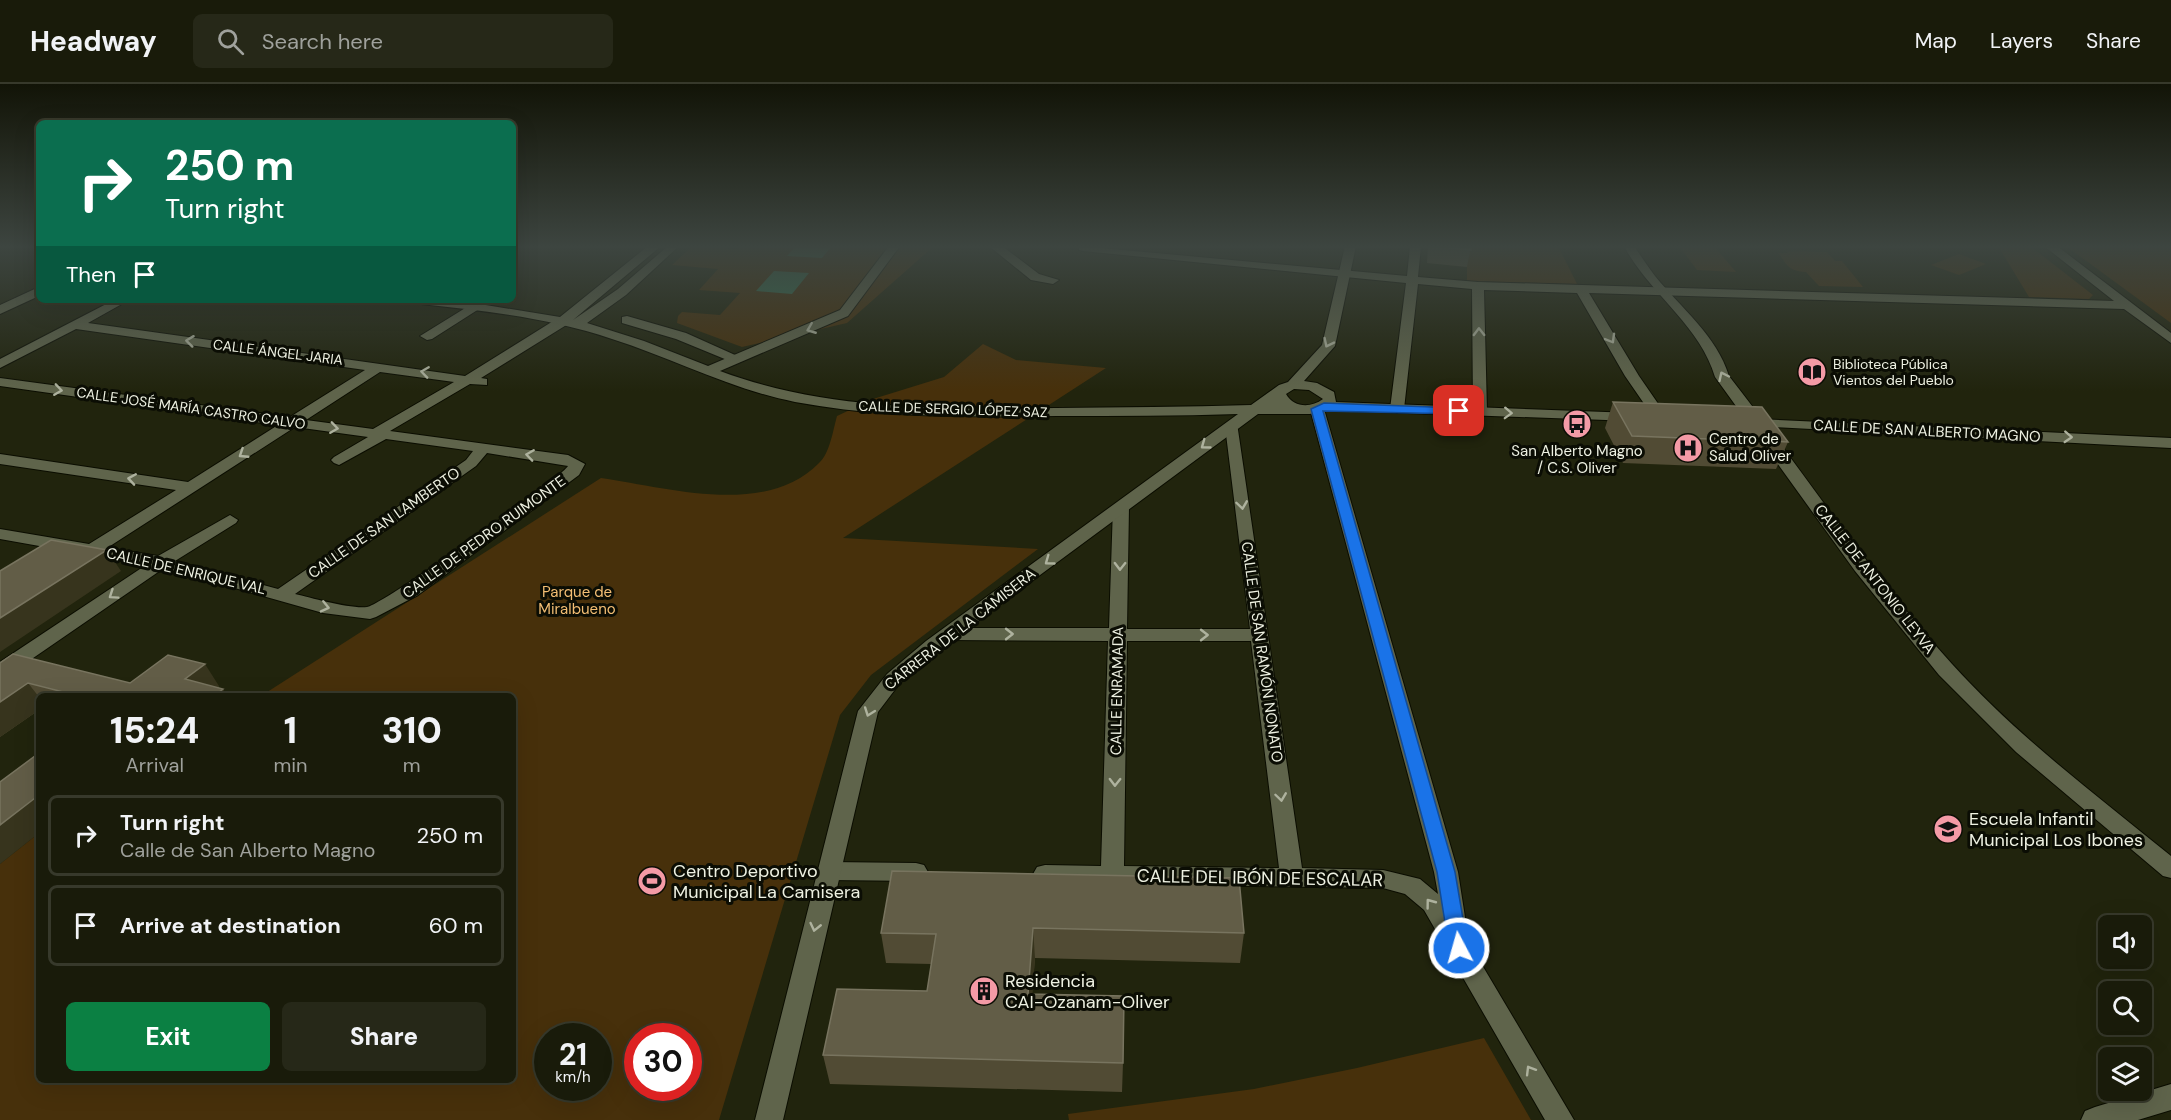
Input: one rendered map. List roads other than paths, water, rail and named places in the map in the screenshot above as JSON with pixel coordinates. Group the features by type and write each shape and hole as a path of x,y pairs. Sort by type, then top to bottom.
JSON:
{"street":[{"path":"0,310 32,294"},
{"path":"476,380 547,334 596,294"},
{"path":"339,460 578,324 619,294"},
{"path":"705,372 844,314 859,294"},
{"name":"CARRERA DE LA CAMISERA","path":"769,1120 828,870 868,711 874,699 891,679 950,634 1252,410 1286,388 1328,346 1340,294"},
{"path":"1397,409 1410,294"},
{"path":"1478,294 1480,412"},
{"path":"1252,410 1397,409 1667,418 1632,376 1584,294"},
{"name":"CALLE DE ANTONIO LEYVA","path":"1666,294 1717,360 1720,374 1750,422 1878,590 1937,660 1978,704 2048,768 2171,869"},
{"path":"1748,294 2128,305"},
{"path":"2114,294 2171,339"},
{"path":"0,364 117,303"},
{"name":"CALLE DE SERGIO LÓPEZ SAZ","path":"448,303 578,324 637,343 705,372 780,394 877,409 1010,413 1252,410"},
{"path":"427,336 475,306"},
{"path":"627,320 681,336 737,359"},
{"name":"CALLE ÁNGEL JARIA","path":"73,325 476,380"},
{"path":"92,550 380,366"},
{"name":"CALLE JOSÉ MARÍA CASTRO CALVO","path":"0,382 383,435"},
{"path":"1296,408 1282,402 1286,388 1312,386 1325,391 1330,400 1320,408"},
{"path":"1320,408 1446,872 1459,948"},
{"path":"1212,411 1225,418 1232,426"},
{"name":"CALLE DE SAN ALBERTO MAGNO","path":"1750,422 2171,443"},
{"name":"CALLE DE SAN RAMÓN NONATO","path":"1232,426 1292,877"},
{"name":"CALLE DE PEDRO RUIMONTE","path":"370,613 412,591 577,467 572,461 383,435"},
{"name":"CALLE DE SAN LAMBERTO","path":"283,594 471,463 482,450"},
{"path":"0,459 190,488"},
{"name":"CALLE ENRAMADA","path":"1112,875 1121,507"},
{"path":"0,671 161,562 230,520"},
{"name":"CALLE DE ENRIQUE VAL","path":"0,534 161,562 283,594 323,607 370,613"},
{"path":"54,558 72,547"},
{"path":"950,634 1259,635"},
{"path":"828,870 939,872"},
{"name":"CALLE DEL IBÓN DE ESCALAR","path":"1020,874 1383,879 1412,886 1432,903 1560,1120"},
{"path":"2095,1120 2171,1097"}],"place":[{"name":"Biblioteca Pública Vientos del Pueblo","path":"1812,372"},
{"name":"San Alberto Magno / C.S. Oliver","path":"1577,424"},
{"name":"Centro de Salud Oliver","path":"1688,448"},
{"name":"Escuela Infantil Municipal Los Ibones","path":"1948,829"},
{"name":"Centro Deportivo Municipal La Camisera","path":"652,881"},
{"name":"Residencia CAI-Ozanam-Oliver","path":"984,991"}],"park label":[{"name":"Parque de Miralbueno","path":"577,600"}]}
